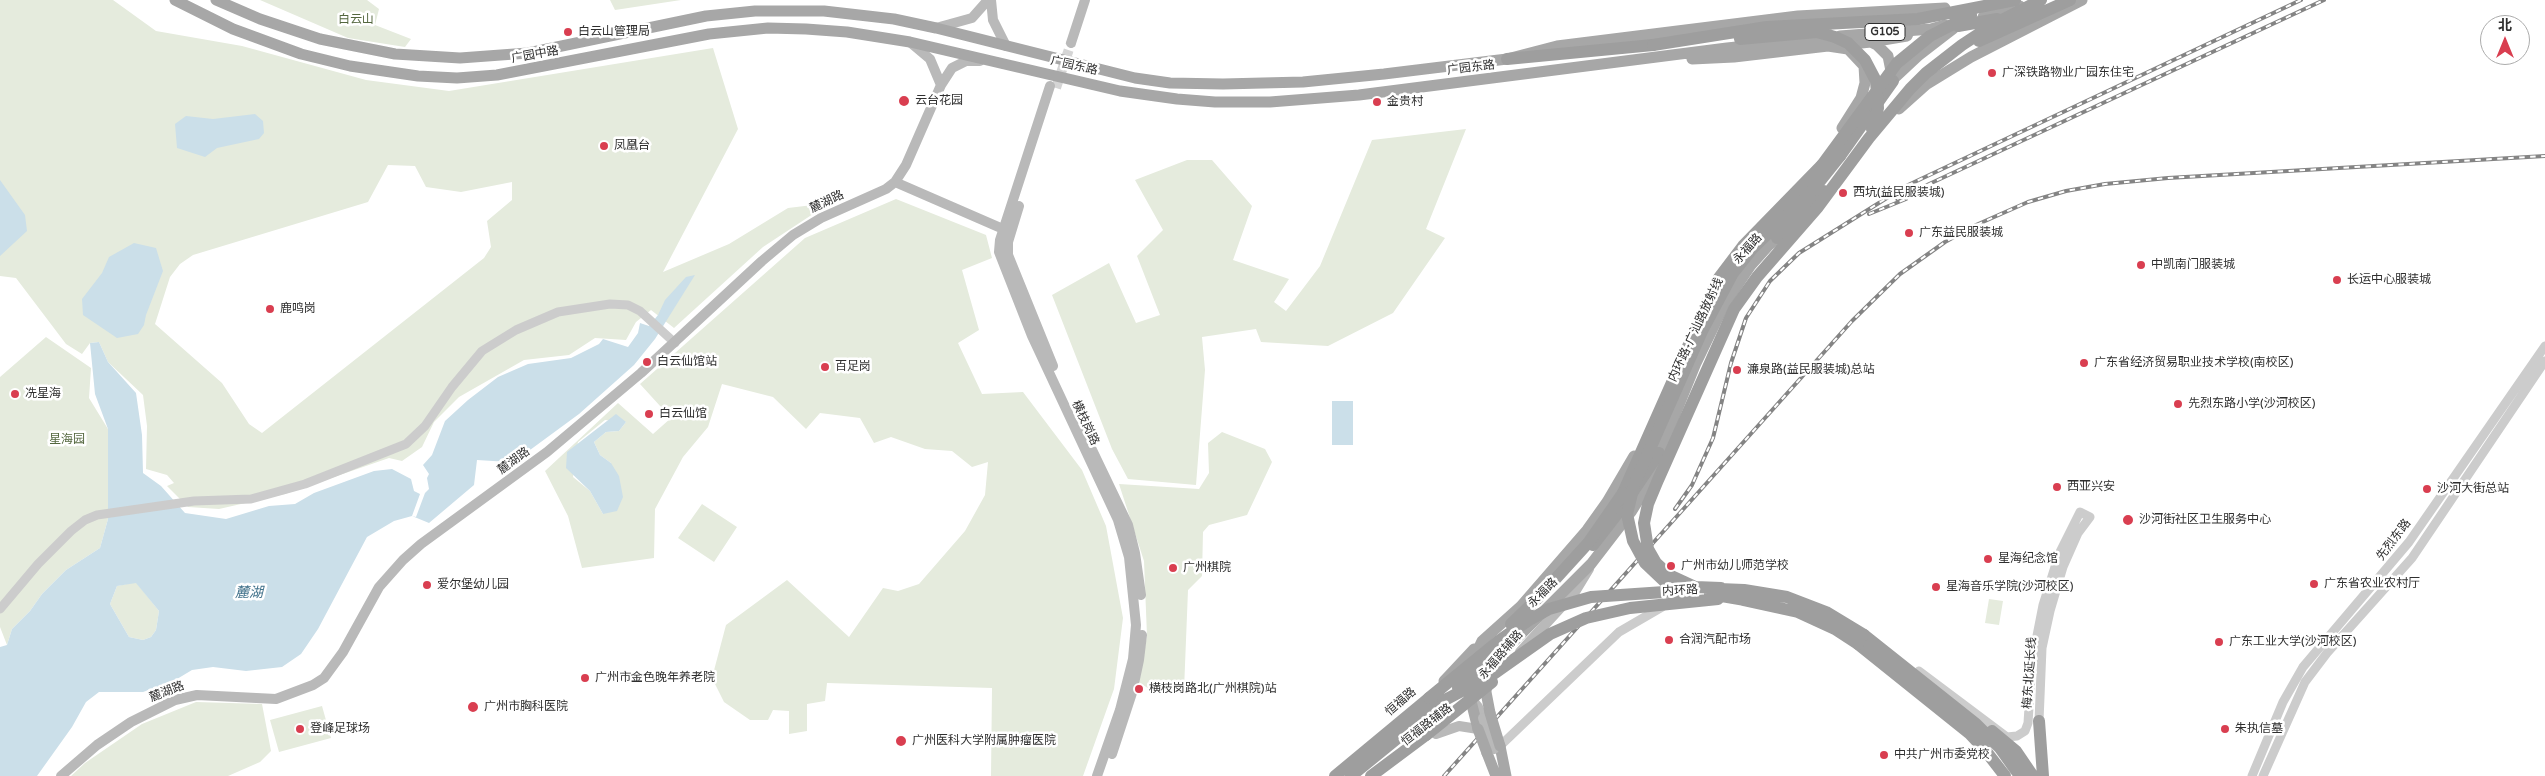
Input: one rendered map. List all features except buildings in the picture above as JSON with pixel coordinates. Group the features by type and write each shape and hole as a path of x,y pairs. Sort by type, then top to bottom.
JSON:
{"highway":[{"name":"内环路-广汕路放射线","path":"1431,696 1539,597 1607,518 1630,479 1718,279 1743,246 1812,176 1896,63 1943,29 2004,0"},
{"path":"1508,59 1652,45 1767,27 1918,19 2015,0"},
{"name":"内环路-广汕路放射线","path":"1721,588 1686,584 1669,575 1656,563 1645,541 1644,523 1648,504 1734,309 1765,266 1818,207 1872,134 1902,98 1944,58 1994,24 2041,0"},
{"path":"1931,29 1997,19 2056,0"},
{"path":"1777,238 1822,194 1902,97 1935,67 1973,44 2070,0"},
{"path":"1652,45 1679,46 1801,32 1823,33 1840,39 1861,55 1876,81 1878,108 1872,134"},
{"path":"1751,601 1679,587 1656,575 1636,549 1628,522 1628,504 1634,484 1686,366 1715,304 1733,273 1752,249 1812,191 1840,156 1893,81"},
{"path":"1444,701 1507,641 1574,568 1617,514 1659,453"},
{"name":"内环路","path":"1334,776 1516,628 1538,614 1558,606 1603,595 1721,588 1772,594 1826,612 1875,642 1944,697 1992,739 2020,776"},
{"name":"内环路","path":"1351,776 1444,701 1492,675 1550,634 1586,618 1614,611 1710,599 1751,601 1785,608 1811,617 1858,644 1969,733 2005,776"},
{"path":"1371,776 1486,688 1550,634"},
{"path":"1944,697 2012,746 2033,776"},
{"path":"2039,721 2043,776"}],"main road":[{"name":"广园中路","path":"175,0 233,29 300,54 350,66 437,77 476,77 515,73 709,34 750,29 828,30 910,42"},
{"name":"广园中路","path":"216,0 260,19 320,39 374,51 444,58 508,56 682,20 733,12 824,11 894,19 936,28"},
{"path":"936,28 972,18 989,0"},
{"path":"989,0 993,20 1006,46"},
{"path":"1078,0 1068,42 1084,0"},
{"name":"广园东路","path":"936,28 1135,78 1201,84 1275,84 1332,80 1508,59 1557,46 1713,26 1808,15 1932,10 1983,0"},
{"path":"1855,108 1893,81 1933,43 1999,0"},
{"name":"广园东路","path":"910,42 1152,96 1196,101 1242,103 1368,94 1650,58 1841,31 1931,29 2001,12 2036,0"},
{"name":"永福路","path":"1493,662 1591,564 1613,539 1638,502 1699,357 1724,305 1741,277 1777,238 1822,206 1884,125 1910,99 1971,57 2082,0"},
{"path":"1808,15 1841,31"},
{"path":"1650,58 1734,57 1871,42 1907,36 1909,27 1898,24 1841,31 1713,26"},
{"path":"910,42 930,59 940,85"},
{"path":"1871,42 1888,56 1893,81"},
{"path":"1828,46 1848,49 1864,66 1865,83 1855,108"},
{"name":"麓湖路","path":"61,776 97,745 131,722 175,700 197,695 276,699 313,685 324,678 343,652 379,587 403,560 421,544 547,452 675,343 762,261 793,235 821,218 886,189 895,182 906,165 940,85 952,68 966,61 987,60"},
{"name":"横枝岗路","path":"1053,87 1007,231 998,247 1001,261 1032,336 1118,520 1129,556 1136,625 1133,659 1120,710 1097,776"},
{"name":"永福路","path":"1496,776 1494,749 1478,729 1468,696 1472,660 1482,641 1521,606 1578,541 1607,502 1632,461 1676,358 1723,263 1817,162 1855,108"},
{"path":"895,182 1007,231"},
{"name":"横枝岗路","path":"1007,231 1007,248 1010,263 1048,355 1128,525 1139,575 1143,623 1140,660 1126,713 1104,776"},
{"name":"永福路辅路","path":"1486,692 1522,648 1575,592 1591,564"},
{"name":"恒福路","path":"1431,696 1482,641"},
{"path":"1493,662 1486,692 1487,716 1494,749 1505,776"},
{"path":"1360,776 1468,696 1493,662"},
{"name":"恒福路辅路","path":"1381,776 1436,734 1468,696 1486,692"},
{"path":"1431,696 1468,696 1487,716"},
{"path":"1436,734 1459,726 1478,729"}],"street":[{"path":"0,609 38,564 71,531 85,520 97,515 194,501 251,499 305,484 406,444 425,426 452,387 482,351 516,330 558,312 610,304 628,304 675,343"},
{"name":"先烈东路","path":"2252,776 2275,718 2296,678 2315,652 2384,574 2409,542 2545,346"},
{"name":"先烈东路","path":"2263,776 2305,682 2336,642 2393,580 2424,540 2545,361"},
{"name":"梅东北延长线","path":"1494,749 1619,632 1681,596 1727,587 1765,590 1805,599 1837,612 1867,631 2007,737 2017,736 2025,731 2028,723 2029,682 2037,632 2050,580 2059,554 2080,512 2090,517 2078,533 2063,567 2050,611 2042,648 2039,721"},
{"path":"2384,574 2393,580"}],"green space":[{"path":"0,0 113,0 156,31 242,46 366,80 449,91 713,48 738,129 663,272 729,244 788,208 813,205 813,214 763,247 674,328 651,310 636,322 626,340 595,338 569,355 524,360 459,397 434,422 422,447 402,461 389,458 285,494 219,509 188,507 167,486 174,483 167,475 146,469 147,426 143,395 108,362 99,342 90,343 82,354 66,344 16,278 0,276","holes":["388,165 415,166 426,187 461,192 512,182 512,200 487,221 491,247 484,258 262,433 249,424 222,383 155,324 170,277 180,264 193,255 368,202"]},
{"name":"白云山","path":"260,0 367,0 379,9 375,25 411,39 405,47 348,38"},
{"path":"610,0 681,0 615,10"},
{"path":"1466,129 1426,229 1445,238 1393,313 1328,346 1261,342 1256,329 1202,337 1205,370 1196,485 1128,479 1112,449 1052,295 1109,263 1136,323 1160,315 1137,256 1163,230 1135,180 1187,160 1212,160 1252,206 1233,260 1289,279 1274,302 1286,311 1320,266 1372,140"},
{"path":"896,199 986,235 992,258 962,270 979,330 958,343 982,394 1023,392 1082,470 1106,526 1123,618 1114,689 1083,776 991,776 992,688 827,683 825,701 807,704 807,731 789,734 789,711 773,710 768,720 750,720 724,702 712,678 726,625 787,580 849,637 883,588 898,591 919,584 965,531 985,495 988,462 972,467 952,451 925,449 891,437 874,443 860,418 820,413 806,429 773,397 722,384 708,427 683,457 655,509 654,558 582,568 568,516 545,471 618,403 653,434 671,418 640,384 805,238","holes":["605,420 626,422 619,431 606,432 594,442 600,455 611,463 603,514 590,491 573,477 578,442"]},
{"name":"星海园","path":"46,337 91,368 89,398 108,429 108,519 100,548 66,570 42,594 30,611 12,629 7,645 0,627 0,377"},
{"name":"广州棋院","path":"1222,432 1265,449 1272,462 1247,515 1209,525 1203,532 1202,576 1188,590 1184,690 1149,689 1139,682 1147,636 1144,561 1119,484 1199,489 1209,473 1208,443"},
{"path":"702,504 737,527 714,562 678,538"},
{"path":"136,582 159,611 156,630 151,637 143,640 129,637 110,604 117,586"},
{"path":"1989,599 2003,601 1999,625 1985,623"},
{"path":"196,702 262,704 271,751 260,762 228,776 71,776 85,763 142,724"},
{"name":"登峰足球场","path":"322,706 331,738 279,752 270,720"}],"water":[{"path":"255,114 263,121 264,133 259,139 217,148 205,157 177,148 175,124 186,116 213,119"},
{"path":"0,180 25,215 27,231 0,256"},
{"path":"134,243 156,248 163,271 144,325 138,334 117,338 83,315 82,299 102,273 109,257"},
{"path":"695,275 655,339 634,365 579,414 530,450 509,462 477,460 474,485 429,523 412,516 416,517 425,493 429,489 427,478 429,474 423,465 432,455 445,421 498,377 528,364 571,358 599,344 603,339 628,347 638,333 640,323 649,326 658,315 665,300 686,277"},
{"name":"麓湖","path":"99,342 108,362 136,393 142,435 143,473 161,486 185,513 226,519 269,506 295,504 314,493 374,471 392,469 411,479 414,491 420,494 412,516 394,521 367,537 318,629 301,654 282,667 246,671 213,667 192,670 172,682 143,692 99,692 86,702 72,727 37,776 0,776 0,647 7,645 12,629 30,611 42,594 66,570 100,548 108,519 108,429 95,394 90,343","holes":["136,583 159,611 156,630 151,637 143,640 129,637 110,604 117,586"]},
{"path":"1332,401 1353,401 1353,445 1332,445"},
{"path":"616,414 626,422 619,431 606,432 594,442 600,455 611,463 619,476 623,497 617,511 603,514 590,491 566,468 567,452"}],"tunnel":[{"path":"1056,88 1071,43"}],"railway":[{"path":"1675,509 1692,485 1713,438 1731,363 1746,318 1770,281 1799,253 1906,186 2301,0"},
{"path":"1897,199 2324,0"},
{"path":"1444,776 1852,321 1900,274 1945,242 1976,225 2028,202 2066,191 2105,184 2168,178 2545,156"},
{"path":"1869,214 1906,199"}],"place":[{"name":"白云山管理局","path":"568,32"},
{"name":"广深铁路物业广园东住宅","path":"1992,73"},
{"name":"云台花园","path":"904,101"},
{"name":"金贵村","path":"1377,102"},
{"name":"凤凰台","path":"604,146"},
{"name":"西坑(益民服装城)","path":"1843,193"},
{"name":"广东益民服装城","path":"1909,233"},
{"name":"中凯南门服装城","path":"2141,265"},
{"name":"长运中心服装城","path":"2337,280"},
{"name":"鹿鸣岗","path":"270,309"},
{"name":"白云仙馆站","path":"647,362"},
{"name":"广东省经济贸易职业技术学校(南校区)","path":"2084,363"},
{"name":"百足岗","path":"825,367"},
{"name":"濂泉路(益民服装城)总站","path":"1737,370"},
{"name":"冼星海","path":"15,394"},
{"name":"先烈东路小学(沙河校区)","path":"2178,404"},
{"name":"白云仙馆","path":"649,414"},
{"name":"西亚兴安","path":"2057,487"},
{"name":"沙河大街总站","path":"2427,489"},
{"name":"沙河街社区卫生服务中心","path":"2128,520"},
{"name":"星海纪念馆","path":"1988,559"},
{"name":"广州市幼儿师范学校","path":"1671,566"},
{"name":"广州棋院","path":"1173,568"},
{"name":"广东省农业农村厅","path":"2314,584"},
{"name":"爱尔堡幼儿园","path":"427,585"},
{"name":"星海音乐学院(沙河校区)","path":"1936,587"},
{"name":"合润汽配市场","path":"1669,640"},
{"name":"广东工业大学(沙河校区)","path":"2219,642"},
{"name":"广州市金色晚年养老院","path":"585,678"},
{"name":"横枝岗路北(广州棋院)站","path":"1139,689"},
{"name":"广州市胸科医院","path":"473,707"},
{"name":"登峰足球场","path":"300,729"},
{"name":"朱执信墓","path":"2225,729"},
{"name":"广州医科大学附属肿瘤医院","path":"901,741"},
{"name":"中共广州市委党校","path":"1884,755"}]}
